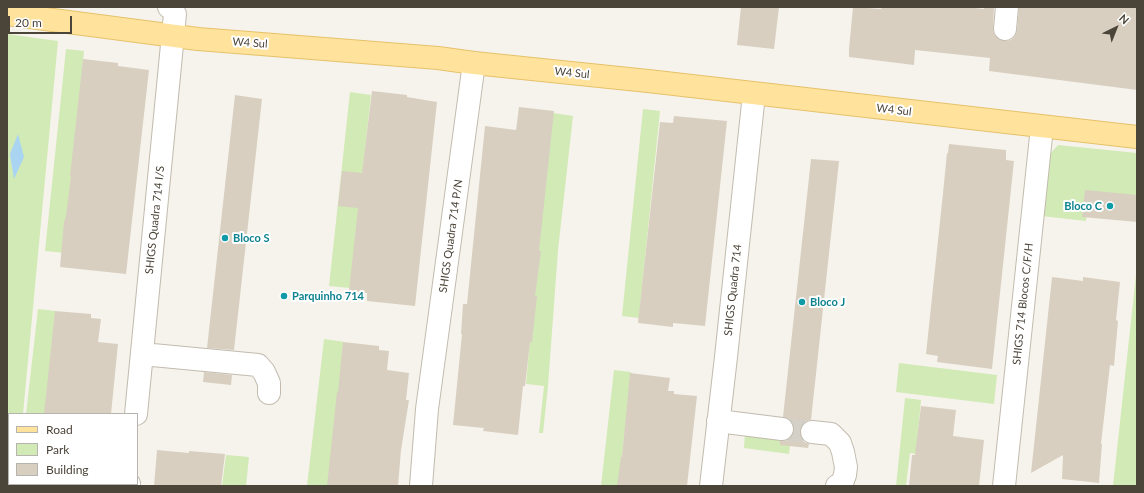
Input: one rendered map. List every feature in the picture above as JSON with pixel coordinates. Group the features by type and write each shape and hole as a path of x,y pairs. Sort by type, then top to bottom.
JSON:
{"main road":[{"name":"W4 Sul","path":"7,14 198,39 438,58 1137,137"}],"street":[{"name":"SHIGS Quadra 714 I/S","path":"136,409 175,14 170,7"},
{"path":"1005,30 1007,7"},
{"name":"SHIGS Quadra 714 P/N","path":"421,486 427,409 474,63"},
{"name":"SHIGS Quadra 714","path":"711,486 754,94"},
{"name":"SHIGS 714 Blocos C/F/H","path":"1004,484 1042,127"},
{"path":"142,354 258,365 264,372 269,383 269,393"},
{"path":"718,421 782,429"},
{"path":"812,432 831,434 840,443 846,466 842,483 837,486"}],"green space":[{"path":"7,34 58,41 23,413 8,413 8,485 15,486 7,486"},
{"path":"66,49 84,51 65,253 45,251"},
{"path":"350,92 371,95 350,288 329,286"},
{"path":"643,109 660,111 639,318 622,316"},
{"path":"553,113 573,116 558,250 543,433 539,433 544,386 526,384"},
{"path":"1058,145 1137,153 1137,197 1088,192 1086,221 1041,216 1047,157"},
{"path":"1136,275 1137,486 1113,486"},
{"path":"38,309 56,311 45,413 26,413"},
{"path":"324,339 345,342 328,486 307,486"},
{"path":"899,363 997,375 994,404 896,392"},
{"path":"614,370 631,372 619,486 601,486"},
{"path":"905,398 921,400 916,454 910,453 906,486 896,486"},
{"path":"745,433 781,438 781,443 790,445 789,454 744,448"},
{"path":"226,455 249,457 246,486 222,486"}],"water":[{"path":"18,134 24,157 14,179 10,154"}],"building":[{"path":"741,7 779,7 774,49 737,45"},
{"path":"853,7 881,9 882,7 966,7 984,9 984,7 994,7 994,34 998,39 1004,41 1011,40 1015,36 1019,7 1137,7 1137,90 989,71 990,58 915,50 914,65 849,57"},
{"path":"83,59 118,63 118,66 149,70 126,274 60,267"},
{"path":"372,91 407,95 407,97 437,102 415,306 367,301 367,293 349,291 358,208 338,206 342,171 362,173"},
{"name":"Bloco S","path":"235,95 262,99 234,350 207,348"},
{"path":"519,107 554,111 539,251 541,251 535,296 537,296 532,342 530,342 525,386 523,386 518,435 483,431 484,428 453,425 462,334 463,304 467,304 485,126 516,130"},
{"path":"674,116 727,121 705,326 673,323 673,327 638,323 660,122 673,123"},
{"path":"949,144 1006,150 1006,160 1014,161 992,369 937,362 938,356 926,354"},
{"name":"Bloco J","path":"811,159 839,161 811,420 802,424 800,430 801,437 804,442 809,444 808,448 780,445 780,441 786,441 792,437 794,430 790,419 783,417"},
{"name":"Bloco C","path":"1085,190 1137,195 1137,222 1082,217"},
{"path":"1052,277 1083,281 1083,277 1120,282 1116,320 1118,321 1114,366 1110,365 1101,444 1099,483 1062,479 1063,455 1031,473"},
{"path":"55,311 91,314 91,318 101,319 98,342 118,344 111,413 44,413"},
{"path":"343,342 379,346 379,350 389,351 387,370 409,373 406,400 409,400 401,450 398,486 327,486"},
{"path":"204,372 232,375 231,385 203,382"},
{"path":"630,373 670,378 668,391 674,391 674,394 697,396 687,486 617,486 622,457"},
{"path":"921,406 956,410 953,436 984,440 979,486 909,486 912,455 915,455"},
{"path":"157,450 225,454 221,486 154,486"}],"tunnel":[{"path":"782,429 812,432"}],"place":[{"name":"Bloco C","path":"1110,206"},
{"name":"Bloco S","path":"225,238"},
{"name":"Parquinho 714","path":"284,296"},
{"name":"Bloco J","path":"802,302"}]}
